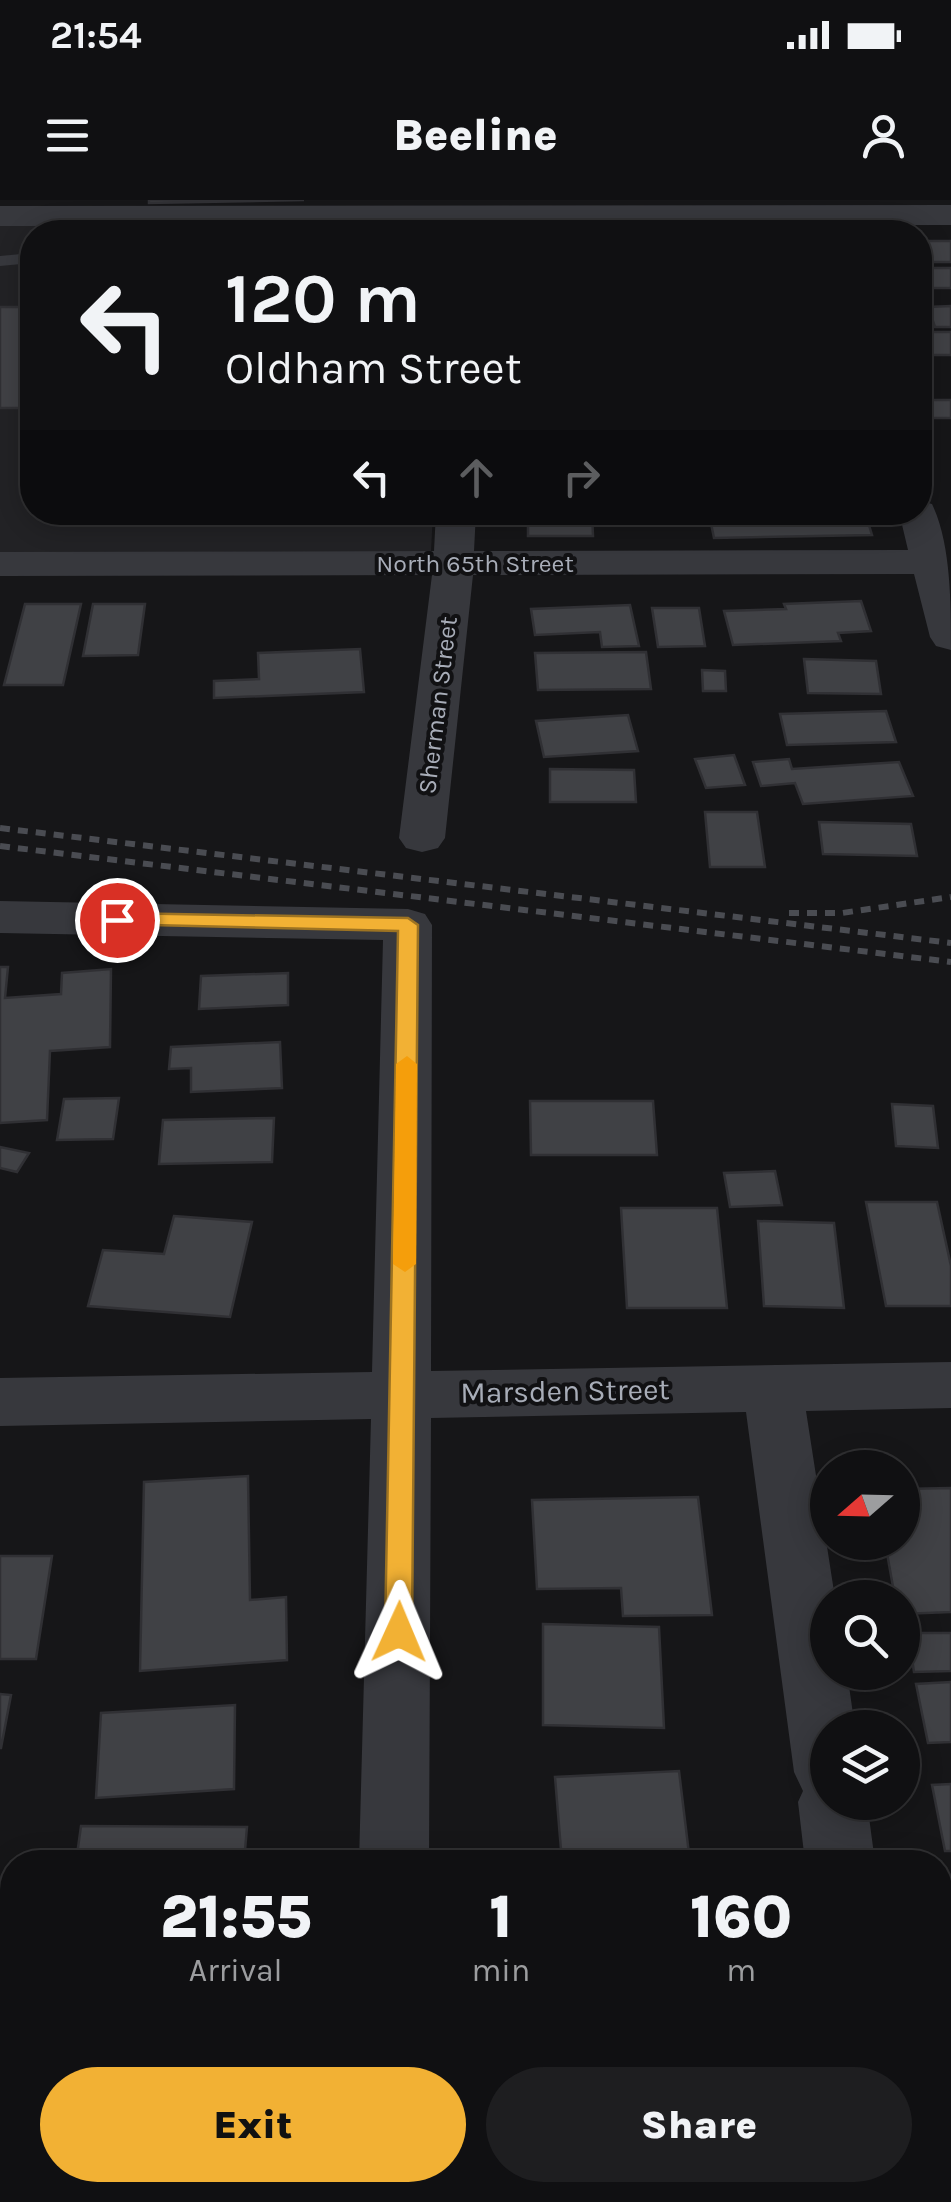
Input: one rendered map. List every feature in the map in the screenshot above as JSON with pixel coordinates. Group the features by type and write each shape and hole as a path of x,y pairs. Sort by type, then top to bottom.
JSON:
{"street":[{"path":"0,216 951,215"},
{"name":"Sherman Street","path":"422,838 455,525"},
{"path":"924,525 941,562 951,638"},
{"name":"North 65th Street","path":"0,564 941,562"},
{"path":"0,917 408,925 394,1850"},
{"name":"Marsden Street","path":"0,1402 951,1385"},
{"path":"772,1386 819,1710"},
{"path":"834,1820 838,1850"}],"shaded area":[{"path":"0,225 20,225 20,525 432,525 431,551 0,553"}],"building":[{"path":"149,200 304,200 149,203"},
{"path":"932,241 951,241 951,262 932,262"},
{"path":"932,268 951,268 951,288 932,288"},
{"path":"951,306 951,327 935,327 932,307"},
{"path":"0,307 19,307 20,408 0,408"},
{"path":"932,332 951,332 951,355 933,355"},
{"path":"932,400 951,400 951,418 932,418"},
{"path":"528,525 593,525 593,536 528,536"},
{"path":"711,525 869,525 872,535 714,538"},
{"path":"861,601 871,631 838,633 841,641 733,645 724,611 786,609 784,604"},
{"path":"25,604 81,604 63,685 4,685"},
{"path":"93,604 145,604 138,655 83,656"},
{"path":"630,605 639,646 602,647 600,632 535,635 531,609"},
{"path":"652,608 699,608 705,646 658,647"},
{"path":"360,649 364,692 214,698 214,681 259,679 258,653"},
{"path":"646,652 651,689 538,690 535,653"},
{"path":"804,659 876,661 881,694 808,693"},
{"path":"702,670 725,671 726,691 703,691"},
{"path":"886,711 896,742 787,745 780,714"},
{"path":"628,715 638,751 544,757 536,721"},
{"path":"734,755 745,785 706,788 695,759"},
{"path":"789,759 792,769 899,762 913,796 803,804 795,783 761,786 753,762"},
{"path":"550,769 634,770 636,802 550,802"},
{"path":"705,812 757,812 765,867 710,867"},
{"path":"819,822 911,824 917,856 823,854"},
{"path":"0,967 8,967 5,998 61,994 62,973 111,969 110,1047 50,1051 47,1120 0,1123"},
{"path":"288,973 288,1005 199,1009 201,976"},
{"path":"280,1042 282,1088 191,1092 191,1068 169,1069 171,1047"},
{"path":"119,1098 113,1139 57,1140 64,1099"},
{"path":"530,1101 653,1101 657,1155 531,1155"},
{"path":"892,1104 933,1106 938,1148 896,1146"},
{"path":"274,1118 272,1162 159,1164 163,1120"},
{"path":"0,1147 29,1153 17,1172 0,1168"},
{"path":"775,1171 782,1205 730,1207 724,1173"},
{"path":"866,1202 937,1202 951,1266 951,1306 886,1306"},
{"path":"621,1208 717,1208 727,1308 627,1308"},
{"path":"174,1216 252,1222 230,1317 88,1306 103,1250 164,1254"},
{"path":"758,1221 834,1223 844,1308 764,1306"},
{"path":"248,1476 250,1600 286,1597 287,1660 140,1671 144,1482"},
{"path":"951,1488 951,1612 920,1613 920,1580 892,1580 888,1560 920,1560 920,1489"},
{"path":"698,1497 712,1615 623,1616 621,1588 537,1589 532,1500"},
{"path":"0,1556 52,1556 36,1659 0,1659"},
{"path":"543,1624 659,1627 664,1728 543,1725"},
{"path":"920,1633 951,1633 951,1671 920,1672"},
{"path":"951,1682 951,1742 928,1743 917,1690 920,1684"},
{"path":"0,1694 11,1695 1,1748 0,1748"},
{"path":"235,1705 234,1789 96,1798 101,1713"},
{"path":"679,1771 689,1850 561,1850 555,1777"},
{"path":"951,1784 951,1850 945,1850 932,1785"},
{"path":"81,1826 247,1827 245,1850 78,1850"}],"railway":[{"path":"0,828 951,943"},
{"path":"0,846 951,962"},
{"path":"789,913 842,913 951,897"}],"slow traffic":[{"path":"405,1264 407,1064"}],"route":[{"path":"117,920 408,925 399,1632"}]}
